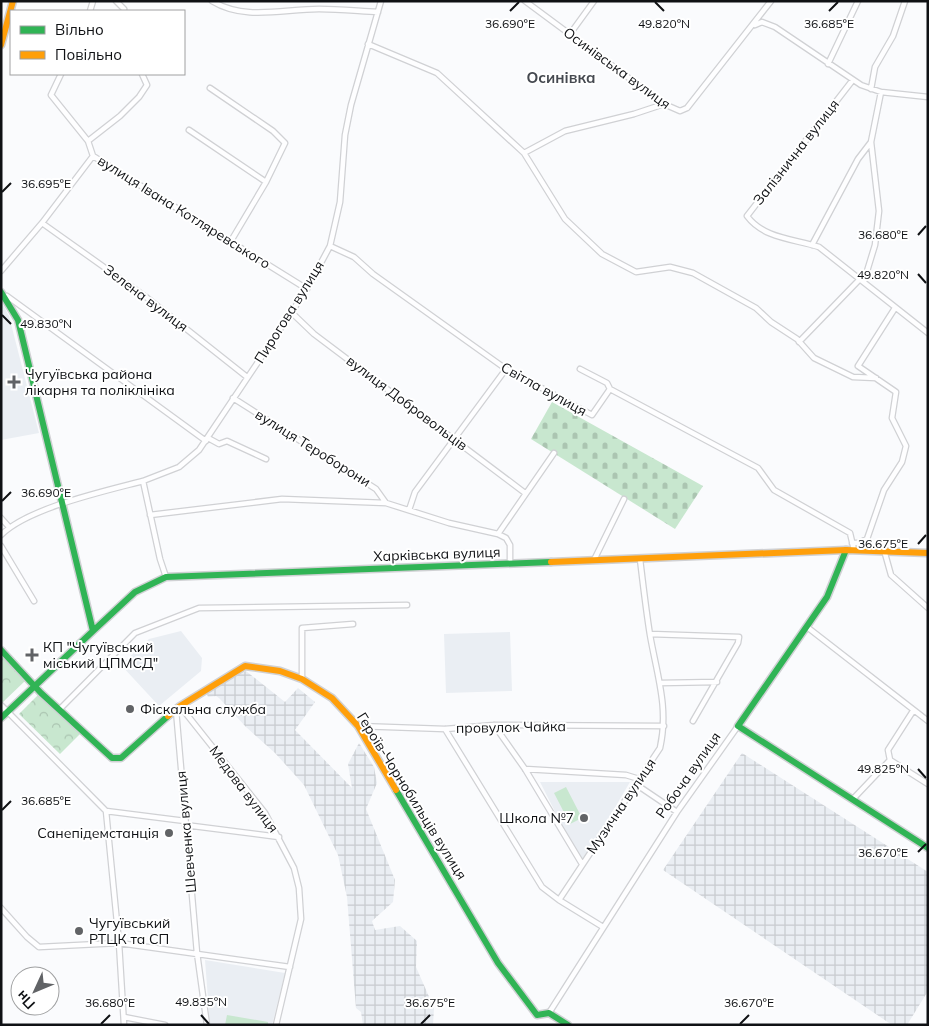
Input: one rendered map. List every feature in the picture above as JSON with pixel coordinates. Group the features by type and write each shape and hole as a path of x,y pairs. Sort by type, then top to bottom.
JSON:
{"street":[{"path":"116,1 124,9"},
{"path":"212,1 227,10 247,12 318,9 378,12"},
{"name":"Пирогова вулиця","path":"9,527 63,504 143,481 179,467 191,458 207,440 307,289 330,246 340,202 344,135 381,1"},
{"name":"Осинівська вулиця","path":"525,1 664,104 680,112 687,108 753,26"},
{"path":"570,34 594,1"},
{"path":"753,26 771,1"},
{"path":"828,64 858,1"},
{"path":"871,89 875,67 893,36 905,1"},
{"path":"766,10 769,23"},
{"path":"1,45 10,12"},
{"path":"753,26 762,22 769,23 852,81 871,89 928,97"},
{"path":"368,44 438,73 524,153 565,219 602,254 636,272 670,267 693,273 756,308 771,322 799,342 814,358 853,377 876,378"},
{"name":"вулиця Івана Котляревського","path":"61,75 51,95 88,141 93,156 307,289"},
{"path":"88,141 139,97 146,85 142,75"},
{"name":"Залізнична вулиця","path":"852,81 747,214 750,220 764,230 801,244 820,247 928,333"},
{"path":"210,88 284,140 284,149 231,241"},
{"path":"799,342 861,280 875,245 879,211 871,142 882,92"},
{"path":"524,153 564,131 634,114 664,104"},
{"path":"189,130 266,182"},
{"path":"812,245 858,159 871,142"},
{"path":"1,271 42,223 93,156"},
{"name":"Зелена вулиця","path":"42,223 146,297 247,377"},
{"name":"Світла вулиця","path":"330,246 354,258 373,274 506,369 592,415 610,389"},
{"path":"3,294 207,440 219,444 227,441 266,459"},
{"path":"3,294 18,320 92,631"},
{"path":"852,542 859,543 867,539 884,490 902,462 906,446 892,418 896,392 858,366 895,308"},
{"name":"вулиця Добровольців","path":"291,312 314,334 455,438 525,493"},
{"path":"410,510 415,492 506,369"},
{"path":"580,369 608,382 610,389 758,468 774,490 850,533 854,550"},
{"name":"вулиця Тероборони","path":"234,398 376,488 386,503"},
{"path":"498,534 554,453"},
{"path":"143,481 160,559 166,577"},
{"path":"150,515 282,499 386,503 498,534 506,538 510,545 510,563"},
{"path":"594,560 624,499"},
{"path":"1,518 9,527 1,535"},
{"path":"1,546 34,601"},
{"name":"Харківська вулиця","path":"1,718 136,590 154,580 166,577 846,550 928,553"},
{"name":"Робоча вулиця","path":"549,1014 677,812 807,628 827,596 846,550"},
{"path":"884,550 891,575 928,608"},
{"name":"Музична вулиця","path":"559,900 660,748 664,726 660,683 650,634 640,559"},
{"path":"1,650 59,710 135,633 199,608 407,605"},
{"path":"302,679 302,628 353,624"},
{"path":"807,628 912,711 928,721"},
{"path":"650,634 739,637 738,644 693,721"},
{"name":"Героїв-Чорнобильців вулиця","path":"59,710 107,755 112,758 121,758 178,708 245,666 280,671 302,679 332,698 358,726 498,963 530,1008 537,1015 549,1014 568,1025"},
{"path":"660,683 717,682"},
{"path":"1,705 106,811 279,836"},
{"name":"Шевченка вулиця","path":"178,708 185,823 197,953 206,1025"},
{"name":"Медова вулиця","path":"178,708 265,813 279,836 294,868 301,919 276,1025"},
{"path":"912,711 888,750 890,760 928,784"},
{"path":"494,725 525,769 582,864"},
{"name":"провулок Чайка","path":"358,726 445,729 494,725 664,726"},
{"path":"738,726 928,848"},
{"path":"445,729 542,887 559,900 603,927"},
{"path":"853,799 890,760"},
{"path":"525,769 626,776 639,779"},
{"path":"637,785 677,812"},
{"path":"106,811 120,943 124,1025"},
{"path":"1,908 27,937 39,947 120,943 290,967"},
{"path":"124,1017 165,1025"}],"shaded area":[{"name":"Чугуївська района лікарня та поліклініка","path":"1,301 9,316 39,433 1,440"},
{"path":"181,631 202,658 201,671 159,706 121,665 149,639"},
{"path":"510,632 512,691 446,693 444,634"},
{"path":"246,671 285,702 298,688 315,702 295,730 352,788 348,764 359,743 374,767 377,783 366,809 395,880 393,902 372,921 375,930 400,926 417,941 416,967 434,1008 433,1025 363,1025 361,1012 356,1008 347,897 338,855 304,785 275,753 246,727 219,698 216,696 208,697 205,689"},
{"path":"742,753 928,872 928,991 907,1025 892,1025 663,870"},
{"name":"Школа №7","path":"540,782 630,782 584,860 576,853"},
{"path":"205,960 285,973 272,1025 210,1025"}],"green space":[{"path":"552,402 703,486 675,529 531,439"},
{"path":"1,655 25,681 3,702 1,701"},
{"path":"40,693 80,734 60,754 19,714"},
{"path":"566,787 582,818 570,824 554,793"},
{"path":"227,1015 268,1022 268,1025 225,1025"}],"traffic: fast":[{"path":"1,292 18,320 93,631 1,718"},
{"path":"846,550 827,597 738,726 928,848"},
{"path":"93,631 135,592 166,577 551,562"},
{"path":"1,650 41,693 112,758 121,758 168,716"},
{"path":"396,790 498,963 537,1015 549,1013 568,1025"}],"traffic: slow":[{"path":"11,10 13,1"},
{"path":"1,45 10,12"},
{"path":"551,562 846,550 928,553"},
{"path":"168,716 180,706 245,666 280,671 302,679 332,698 358,726 396,790"}],"place":[{"name":"Чугуївська района лікарня та поліклініка","path":"14,382"},
{"name":"КП \"Чугуївський міський ЦПМСД\"","path":"32,655"},
{"name":"Фіскальна служба","path":"130,709"},
{"name":"Школа №7","path":"584,818"},
{"name":"Санепідемстанція","path":"169,833"},
{"name":"Чугуївський РТЦК та СП","path":"79,931"}],"district":[{"name":"Осинівка","path":"561,78"}]}
